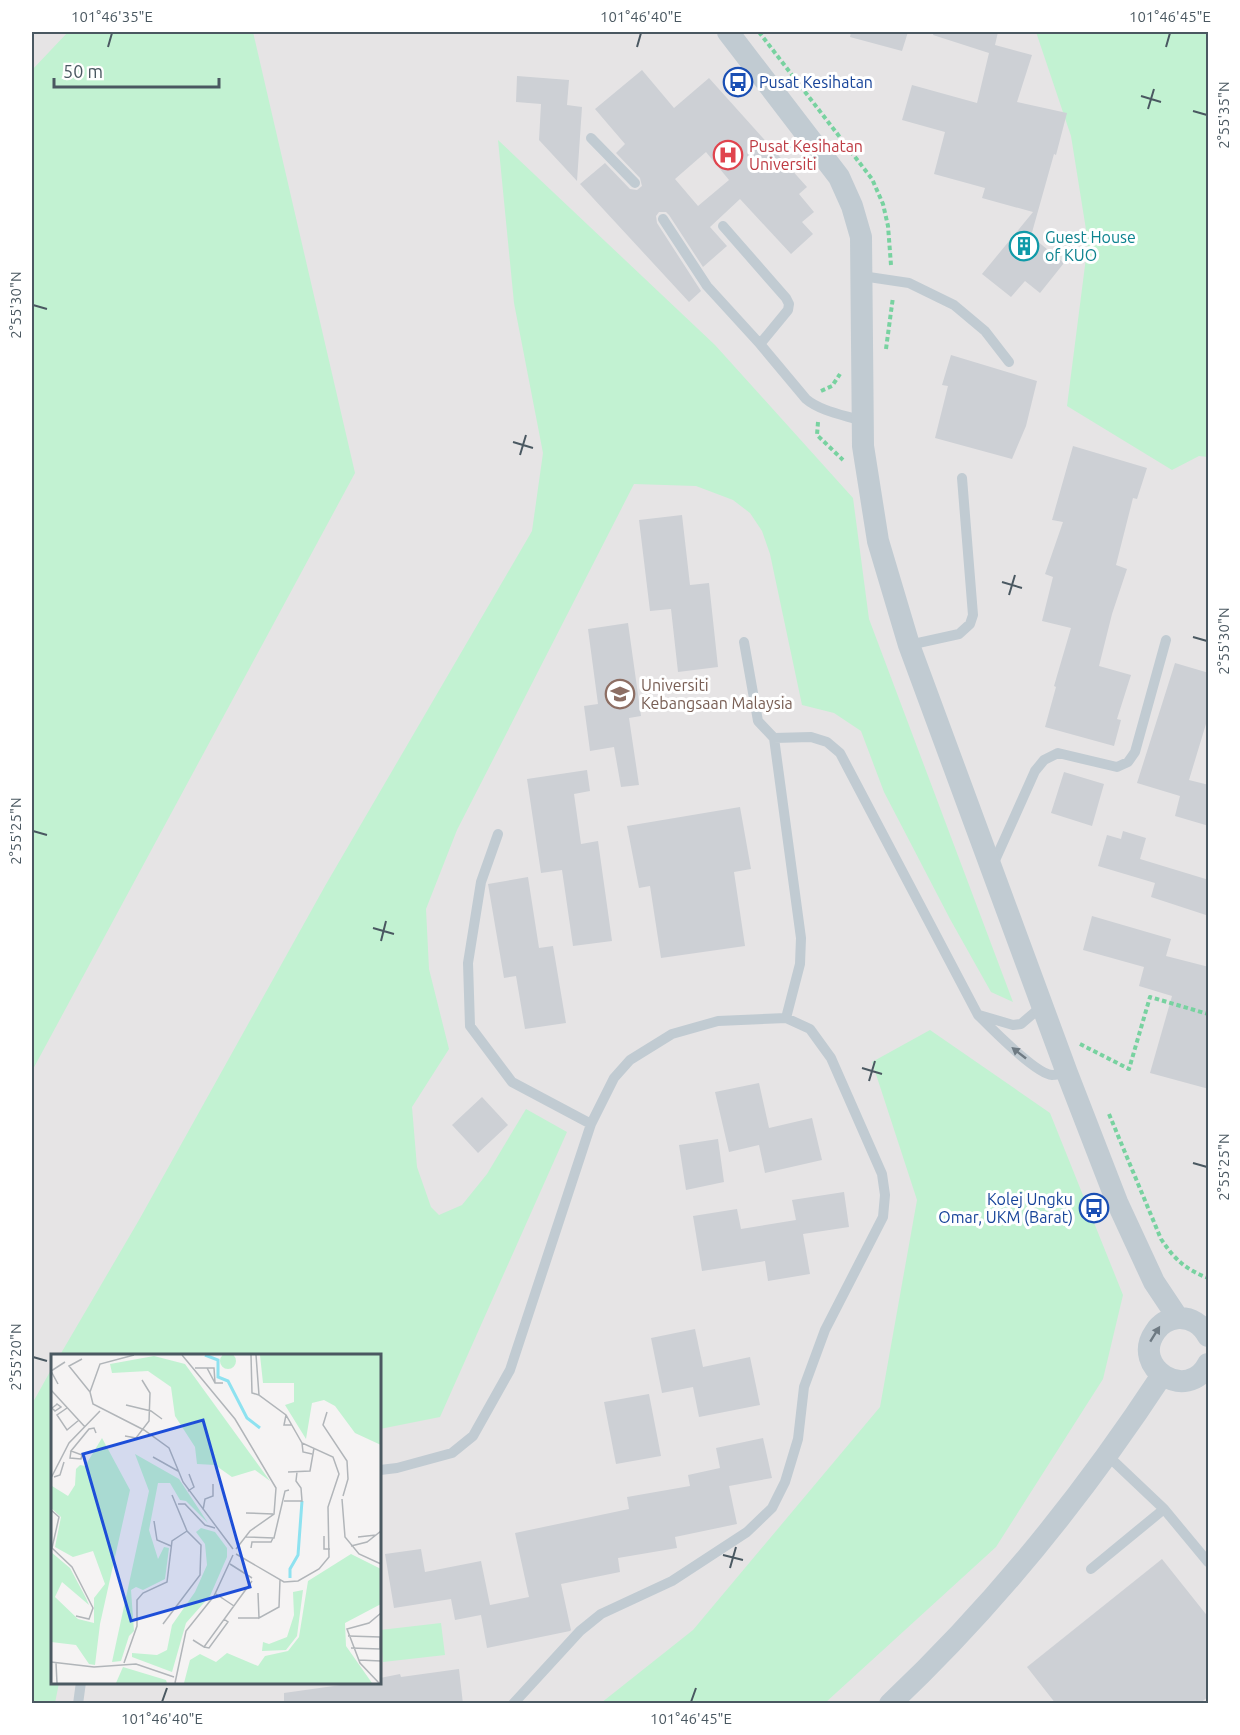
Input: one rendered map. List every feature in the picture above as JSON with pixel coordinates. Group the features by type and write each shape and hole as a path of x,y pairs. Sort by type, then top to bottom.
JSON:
{"street":[{"path":"728,32 839,177 852,206 861,237 863,446 878,541 909,645 1067,1073 1117,1202 1154,1282 1178,1318"},
{"path":"1208,1334 1195,1321 1178,1318 1158,1327 1149,1347 1154,1367 1162,1375 1172,1380 1200,1385 1199,1375 1209,1364"},
{"path":"890,1704 927,1669 1052,1530 1162,1375"}],"lane":[{"path":"591,138 635,183"},
{"path":"663,219 707,286 806,399 812,404 862,421"},
{"path":"723,226 789,304 788,309 760,344"},
{"path":"862,276 909,283 954,305 985,331 1009,362"},
{"path":"909,645 959,634 970,624 973,615 962,478"},
{"path":"991,870 1035,771 1044,760 1058,753 1117,767 1128,762 1135,752 1166,640"},
{"path":"744,642 758,721 774,738 801,938 800,964 786,1018"},
{"path":"774,738 811,737 828,742 840,753 978,1015 1000,1038 1041,1070 1051,1075 1067,1073"},
{"path":"498,834 481,882 468,963 470,1026 512,1082 591,1124"},
{"path":"978,1015 1021,1024 1042,1006"},
{"path":"381,1470 397,1468 452,1453 473,1436 510,1370 591,1124 614,1078 630,1060 672,1034 718,1021 786,1018 810,1029 831,1058 882,1174 885,1194 883,1217 825,1330 804,1387 798,1439 785,1482 772,1508 747,1532 672,1581 601,1614 580,1631 513,1704"},
{"path":"1107,1455 1164,1509 1209,1562"},
{"path":"1091,1569 1164,1509"},
{"path":"78,1704 81,1684"}],"path":[{"path":"759,32 872,179 883,204 888,226 893,297 885,353"},
{"path":"1084,1054 1080,1043 1129,1070 1150,997 1209,1014"},
{"path":"1106,1106 1161,1239 1173,1257 1195,1273 1209,1278"}],"shaded area":[{"name":"Universiti Kebangsaan Malaysia","path":"32,32 1208,32 1208,1703 32,1704"}],"green space":[{"path":"68,32 253,32 355,473 32,1071 32,70"},
{"path":"1036,32 1208,32 1208,457 1199,456 1172,470 1067,406 1088,242 1071,136"},
{"path":"498,140 715,345 853,498 869,619 1013,1002 991,992 950,919 884,792 861,731 834,713 802,705 770,554 762,531 750,513 733,500 696,486 634,484 457,830 426,909 429,969 449,1049 412,1107 417,1167 431,1207 439,1215 462,1205 487,1174 526,1109 567,1132 440,1417 381,1429 381,1354 61,1354 139,1220 325,886 532,531 543,453 514,303"},
{"path":"930,1030 1050,1113 1123,1295 1103,1379 996,1547 825,1703 601,1703 693,1630 880,1407 917,1200 872,1062"},
{"path":"51,1370 51,1684 59,1684 55,1703 32,1703 32,1404"},
{"path":"441,1623 445,1655 383,1662 381,1630"}],"building":[{"path":"851,32 908,32 902,51 850,37"},
{"path":"934,32 998,32 995,45 1032,55 1017,102 1067,113 1031,236 1064,263 1040,293 1025,281 1011,297 982,274 1033,212 982,198 985,188 934,174 945,132 902,120 912,85 977,103 989,53 933,35"},
{"path":"642,70 674,108 709,78 807,187 799,194 814,212 802,222 813,234 791,254 740,199 710,227 727,246 703,267 669,215 666,212 659,212 656,216 657,223 701,291 689,302 580,184 605,163 630,189 637,190 642,186 640,178 616,153 625,144 595,109","holes":["706,152 729,180 698,206 675,179"]},
{"path":"517,76 569,80 567,105 582,107 577,181 539,140 541,104 516,102"},
{"path":"951,355 1037,381 1026,426 1012,459 935,438 948,386 942,385"},
{"path":"1073,446 1147,468 1137,499 1133,498 1116,565 1127,569 1112,614 1099,666 1131,675 1117,719 1121,720 1114,746 1045,727 1071,628 1042,621 1053,577 1045,574 1063,522 1052,520"},
{"path":"682,515 690,585 709,583 718,667 678,672 671,609 650,611 639,520"},
{"path":"628,623 641,716 629,718 639,785 621,787 614,747 590,751 584,706 598,704 588,629"},
{"path":"1175,663 1209,673 1209,714 1189,780 1209,785 1209,826 1175,816 1180,796 1137,783"},
{"path":"587,770 590,791 574,794 581,844 598,841 612,941 573,946 562,870 541,873 527,779"},
{"path":"1064,772 1104,784 1092,826 1051,813"},
{"path":"740,807 751,869 734,872 745,946 661,958 650,886 639,888 627,826"},
{"path":"1123,831 1146,838 1140,859 1209,880 1209,916 1151,897 1155,883 1098,866 1107,835 1121,839"},
{"path":"528,877 539,948 553,946 566,1023 525,1029 516,976 504,978 488,884"},
{"path":"1092,916 1171,939 1166,956 1209,967 1209,1089 1150,1073 1172,996 1139,986 1144,967 1083,950"},
{"path":"759,1083 769,1128 812,1118 822,1160 765,1173 759,1145 729,1152 715,1092"},
{"path":"482,1097 508,1125 478,1153 452,1125"},
{"path":"718,1139 724,1182 686,1190 679,1145"},
{"path":"844,1192 849,1227 803,1234 810,1274 768,1281 765,1261 702,1271 693,1216 737,1209 741,1229 796,1220 792,1200"},
{"path":"695,1329 703,1367 750,1357 760,1405 699,1417 693,1387 662,1393 651,1338"},
{"path":"649,1394 661,1456 616,1464 604,1402"},
{"path":"763,1438 772,1478 729,1486 737,1524 675,1537 677,1548 618,1558 620,1572 561,1584 570,1631 487,1648 481,1615 455,1620 451,1599 394,1608 385,1554 421,1549 425,1572 481,1561 490,1605 529,1597 515,1533 629,1509 627,1497 690,1486 688,1475 720,1468 716,1448"},
{"path":"1162,1559 1209,1618 1209,1696 1199,1704 1056,1704 1027,1667"},
{"path":"459,1669 463,1704 284,1704 284,1693 348,1684 381,1684 381,1678 400,1674 401,1677"}],"place":[{"name":"Pusat Kesihatan","path":"738,82"},
{"name":"Pusat Kesihatan Universiti","path":"728,155"},
{"name":"Guest House of KUO","path":"1024,246"},
{"name":"Universiti Kebangsaan Malaysia","path":"620,694"},
{"name":"Kolej Ungku Omar, UKM (Barat)","path":"1094,1208"}]}
